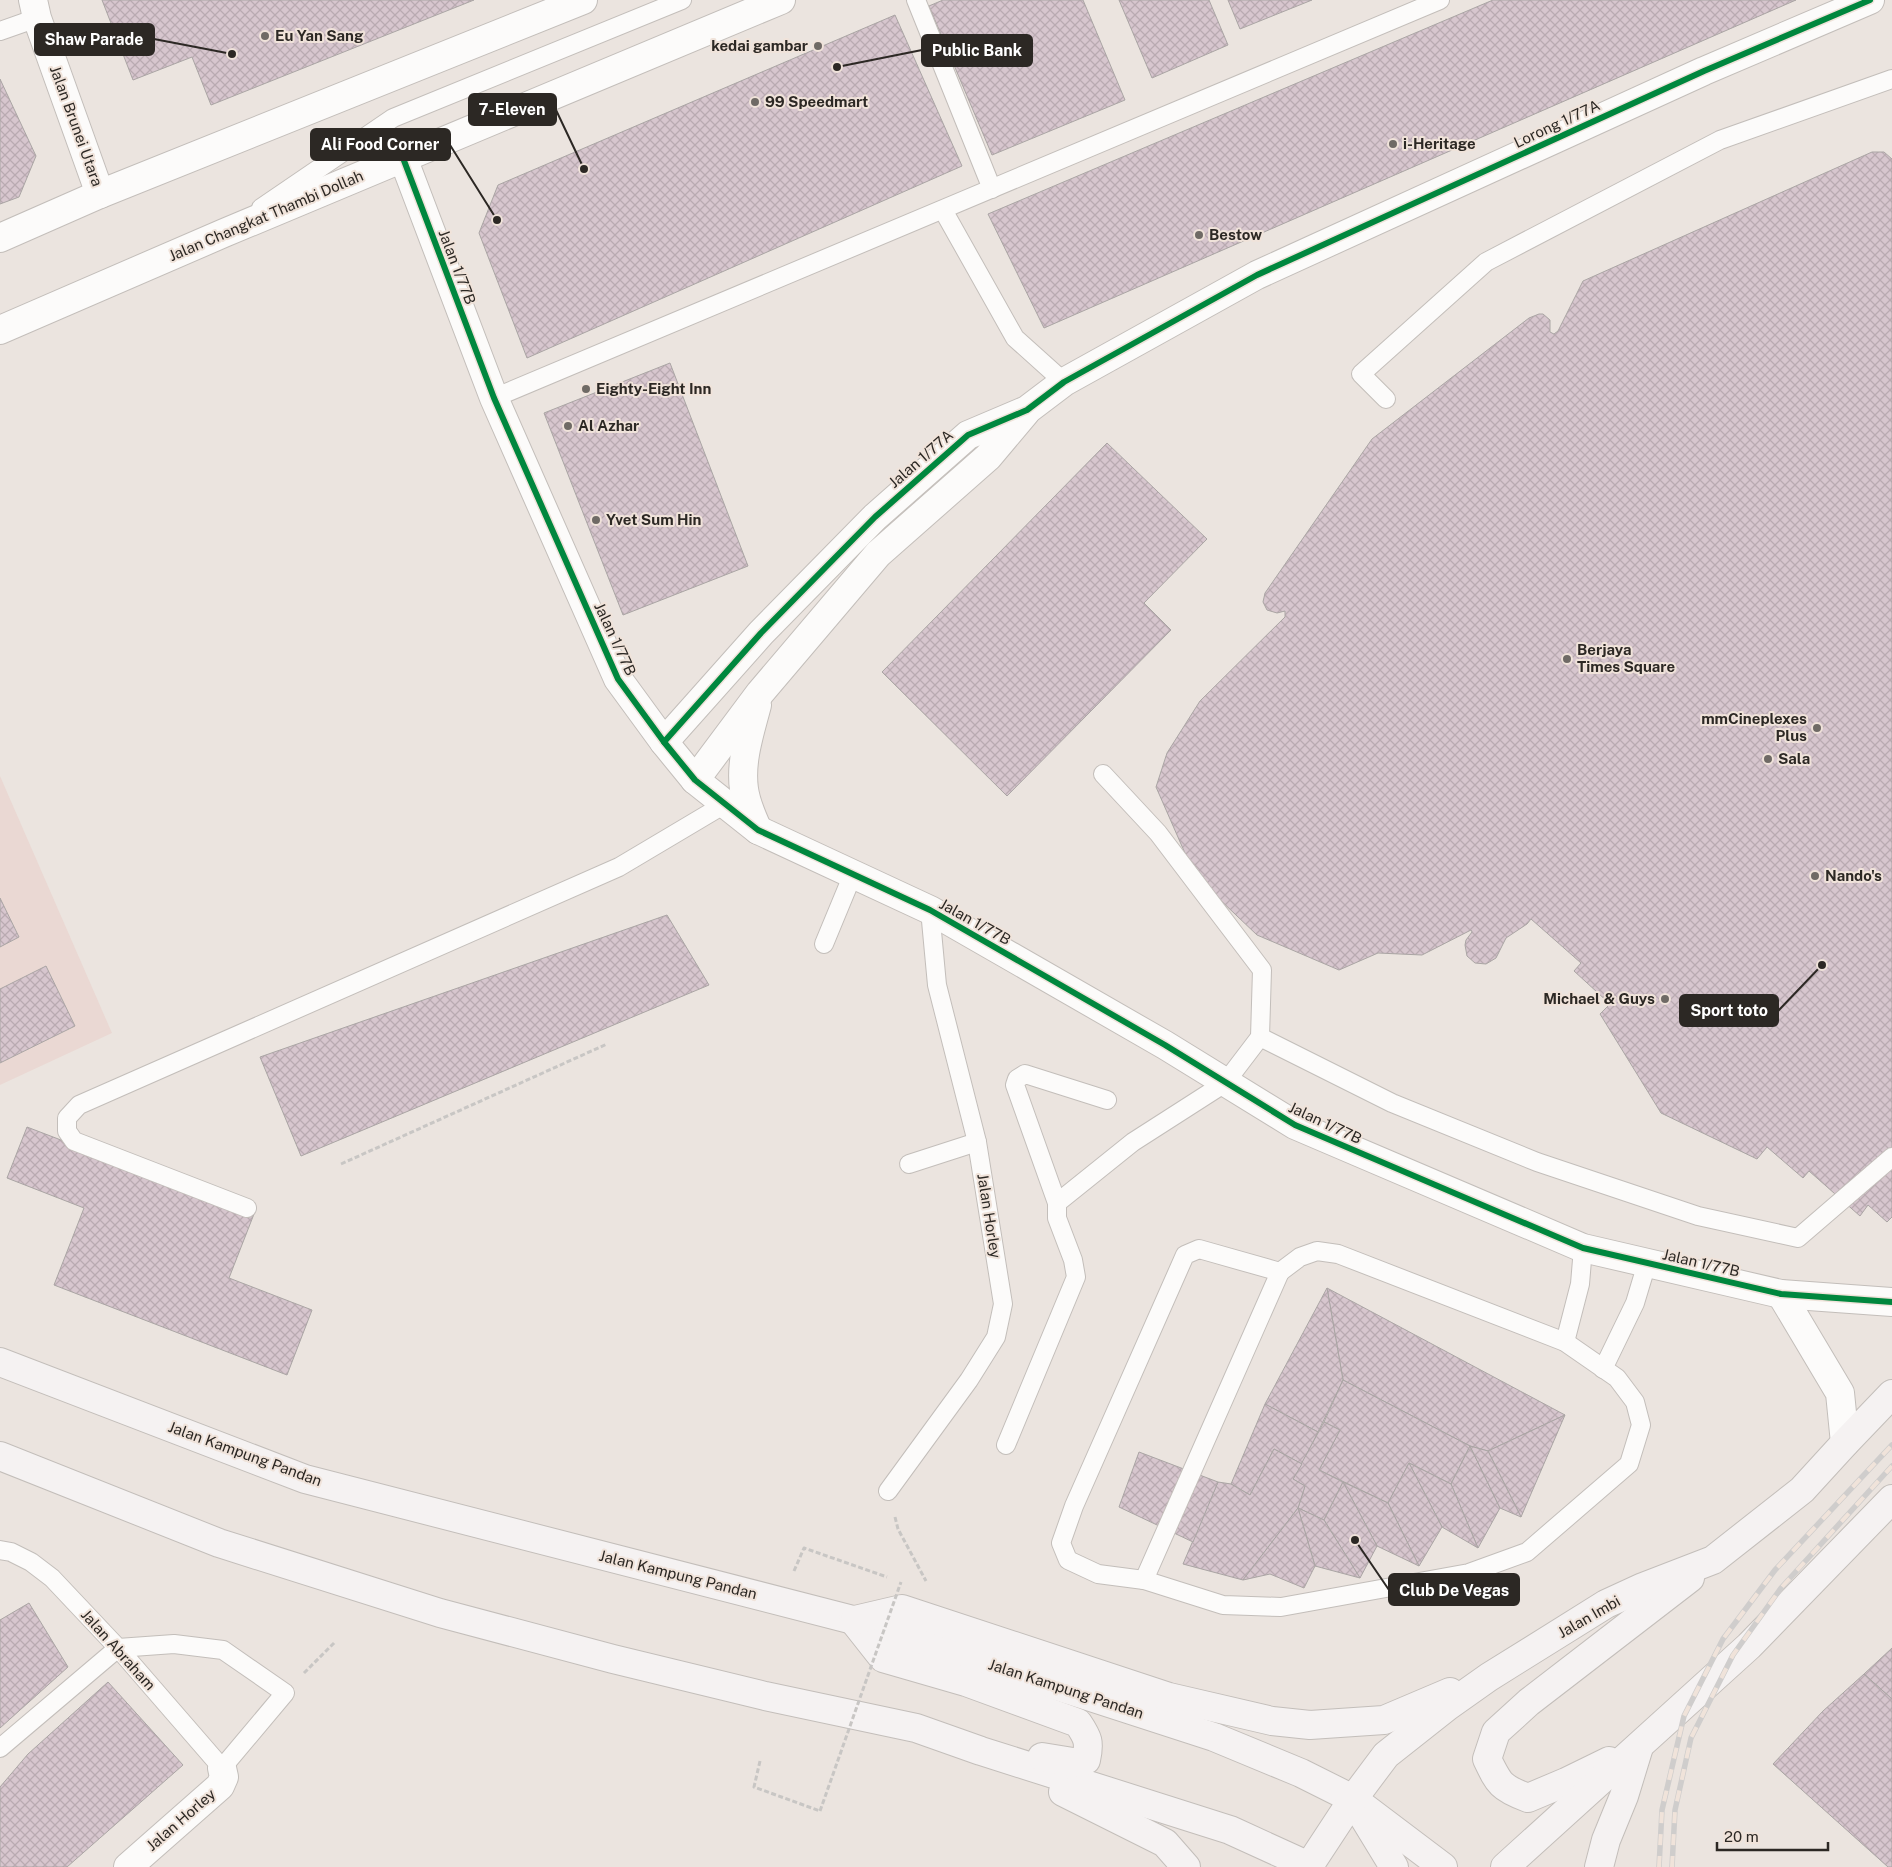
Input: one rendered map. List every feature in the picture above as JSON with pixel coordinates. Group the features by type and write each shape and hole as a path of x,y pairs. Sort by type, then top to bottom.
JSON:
{"main road":[{"name":"Jalan Kampung Pandan","path":"0,1362 305,1479 853,1620 1214,1737 1300,1773 1353,1799 1443,1867"},
{"name":"Jalan Imbi","path":"1310,1867 1353,1799 1386,1755 1448,1706 1606,1604 1713,1560 1802,1490 1844,1443 1892,1394"},
{"path":"0,1456 220,1543 440,1612 612,1659 746,1692 1065,1762 1078,1763 1086,1760 1089,1747 1086,1736 1078,1723 966,1682 883,1658 853,1620 902,1609 1169,1697 1272,1721 1310,1725 1384,1720 1501,1670"},
{"path":"1505,1867 1749,1646 1892,1499"},
{"path":"1640,1746 1528,1798 1508,1790 1496,1777 1487,1759 1496,1732 1529,1702 1713,1560"},
{"path":"916,1728 981,1752 1230,1830 1310,1867"},
{"path":"1599,1867 1606,1840 1624,1796 1640,1746"},
{"path":"981,1752 1166,1843 1186,1867"},
{"path":"1353,1799 1394,1867"}],"street":[{"path":"0,238 100,194 583,0"},
{"name":"Jalan Changkat Thambi Dollah","path":"0,330 224,233 781,0"},
{"name":"Lorong 1/77A","path":"1257,275 1704,71 1870,0"},
{"name":"Jalan Brunei Utara","path":"35,9 100,194"},
{"name":"Jalan 1/77B","path":"403,158 494,398 618,679 664,742 695,780 758,830 930,910 1165,1045 1295,1126 1583,1248 1781,1294 1892,1302"},
{"name":"Jalan 1/77A","path":"695,780 760,693 878,554 988,457 1027,410 1064,382 1257,275"},
{"name":"Jalan 1/77A","path":"664,742 761,633 874,517 968,435 1027,410"},
{"path":"758,830 749,809 744,789 744,756 760,693"},
{"path":"1781,1294 1840,1393 1844,1443"},
{"name":"Jalan Horley","path":"128,1867 220,1786 224,1777 222,1768"}],"lane":[{"path":"224,233 393,118 682,0"},
{"path":"916,0 992,189"},
{"path":"494,398 1436,1"},
{"path":"0,31 35,9"},
{"path":"1386,399 1361,374 1486,262 1720,140 1892,79"},
{"path":"943,210 1015,338 1064,382"},
{"path":"1058,1203 1096,1170 1133,1142 1226,1083 1260,1037 1262,970 1158,833 1103,774"},
{"path":"247,1208 74,1141 67,1131 67,1118 79,1105 619,867 725,804"},
{"path":"824,944 853,874"},
{"name":"Jalan Horley","path":"888,1491 969,1380 996,1337 1003,1304 977,1142 937,985 930,910"},
{"path":"1260,1037 1392,1103 1537,1162 1698,1216 1798,1238 1892,1157"},
{"path":"1006,1445 1076,1277 1073,1260 1057,1218 1058,1203 1014,1085 1017,1079 1025,1074 1107,1100"},
{"path":"909,1164 977,1142"},
{"path":"1565,1342 1580,1284 1583,1248"},
{"path":"1144,1580 1280,1272 1300,1257 1317,1250 1338,1254 1565,1342 1617,1378 1635,1402 1641,1425 1629,1464 1527,1552 1469,1573 1281,1607 1223,1605 1144,1580 1098,1574 1068,1560 1061,1543 1074,1506 1185,1255 1199,1249 1280,1272"},
{"path":"1603,1369 1635,1303 1647,1263"},
{"name":"Jalan Abraham","path":"0,1550 11,1552 31,1562 52,1578 118,1648 222,1768"},
{"path":"0,1748 118,1648 174,1644 224,1650 285,1693 222,1768"}],"path":[{"path":"341,1164 608,1044"},
{"path":"888,1491 898,1530 929,1585"},
{"path":"760,1761 754,1787 820,1811 901,1582 804,1548 794,1572"},
{"path":"285,1693 335,1642"}],"shaded area":[{"path":"0,776 112,1033 0,1085"}],"building":[{"path":"102,0 474,0 211,105 192,57 133,80"},
{"path":"943,0 1083,0 1125,100 992,155 929,6"},
{"path":"1119,0 1209,0 1228,45 1152,78"},
{"path":"1228,0 1312,0 1240,29"},
{"path":"1493,0 1796,0 1044,328 988,214"},
{"path":"895,15 962,166 527,358 479,233 498,185"},
{"path":"0,79 36,156 19,197 0,204"},
{"name":"Berjaya Times Square","path":"1872,152 1884,152 1892,159 1892,1217 1887,1222 1868,1205 1860,1216 1809,1171 1803,1178 1767,1147 1757,1159 1661,1113 1600,1014 1610,1004 1574,971 1581,963 1531,919 1527,924 1506,938 1496,958 1486,964 1475,963 1467,956 1465,945 1472,932 1471,930 1422,955 1378,953 1339,970 1257,935 1195,876 1156,787 1167,753 1200,701 1285,617 1285,611 1277,613 1267,610 1263,602 1265,593 1372,439 1529,318 1543,314 1550,320 1550,332 1554,334 1558,331 1583,281"},
{"path":"670,363 748,566 623,615 544,413"},
{"path":"1107,443 1207,539 1144,603 1171,630 1007,796 882,672"},
{"path":"0,898 19,937 0,947"},
{"path":"667,915 709,985 301,1156 260,1057"},
{"path":"46,966 75,1026 0,1063 0,989"},
{"path":"27,1127 254,1214 229,1278 312,1310 287,1375 54,1285 84,1208 7,1178"},
{"path":"1327,1288 1565,1415 1488,1451 1470,1446 1343,1380"},
{"path":"1327,1288 1343,1380 1318,1432 1265,1404"},
{"path":"1343,1380 1470,1446 1451,1484 1409,1463 1388,1503 1319,1470 1340,1430 1324,1422"},
{"path":"1265,1404 1318,1432 1302,1464 1274,1449 1250,1495 1231,1484"},
{"path":"1565,1415 1521,1517 1488,1451"},
{"path":"1324,1422 1340,1430 1319,1470 1343,1482 1324,1520 1298,1508 1305,1486 1293,1479"},
{"path":"1470,1446 1500,1508 1478,1548 1451,1484"},
{"path":"1470,1446 1488,1451 1521,1517 1500,1508"},
{"path":"1274,1449 1302,1464 1293,1479 1305,1486 1298,1508 1243,1580 1183,1564 1218,1482 1231,1484 1250,1495"},
{"path":"1139,1452 1218,1482 1193,1542 1119,1507"},
{"path":"1409,1463 1451,1484 1478,1548 1442,1527"},
{"path":"1409,1463 1442,1527 1419,1566 1388,1503"},
{"path":"1343,1482 1388,1503 1419,1566 1377,1546"},
{"path":"1343,1482 1377,1546 1360,1578 1324,1520"},
{"path":"1298,1508 1324,1520 1360,1578 1315,1566"},
{"path":"1298,1508 1315,1566 1304,1588 1270,1574 1243,1580"},
{"path":"29,1603 68,1667 0,1728 0,1620"},
{"path":"1892,1648 1892,1699 1864,1674"},
{"path":"1864,1674 1892,1699 1892,1867 1888,1867 1773,1764 1823,1711"},
{"path":"108,1682 183,1765 67,1867 0,1867 0,1787 28,1754"}],"railway":[{"path":"1659,1867 1662,1810 1684,1716 1723,1639 1775,1570 1892,1445"},
{"path":"1672,1867 1675,1810 1691,1738 1733,1655 1781,1588 1892,1466"}],"cycle path":[{"path":"664,742 761,633 875,517 968,435 1027,410 1064,382 1257,275 1704,71 1870,0"},
{"path":"403,158 494,398 618,679 664,742 695,780 758,830 930,910 1165,1045 1295,1125 1583,1248 1781,1294 1892,1302"}],"place":[{"name":"Eu Yan Sang","path":"265,36"},
{"name":"kedai gambar","path":"818,46"},
{"name":"Shaw Parade","path":"232,54"},
{"name":"Public Bank","path":"837,67"},
{"name":"99 Speedmart","path":"755,102"},
{"name":"i-Heritage","path":"1393,144"},
{"name":"7-Eleven","path":"584,169"},
{"name":"Ali Food Corner","path":"497,220"},
{"name":"Bestow","path":"1199,235"},
{"name":"Eighty-Eight Inn","path":"586,389"},
{"name":"Al Azhar","path":"568,426"},
{"name":"Yvet Sum Hin","path":"596,520"},
{"name":"Berjaya Times Square","path":"1567,659"},
{"name":"mmCineplexes Plus","path":"1817,728"},
{"name":"Sala","path":"1768,759"},
{"name":"Nando's","path":"1815,876"},
{"name":"Sport toto","path":"1822,965"},
{"name":"Michael & Guys","path":"1665,999"},
{"name":"Club De Vegas","path":"1355,1540"}]}
